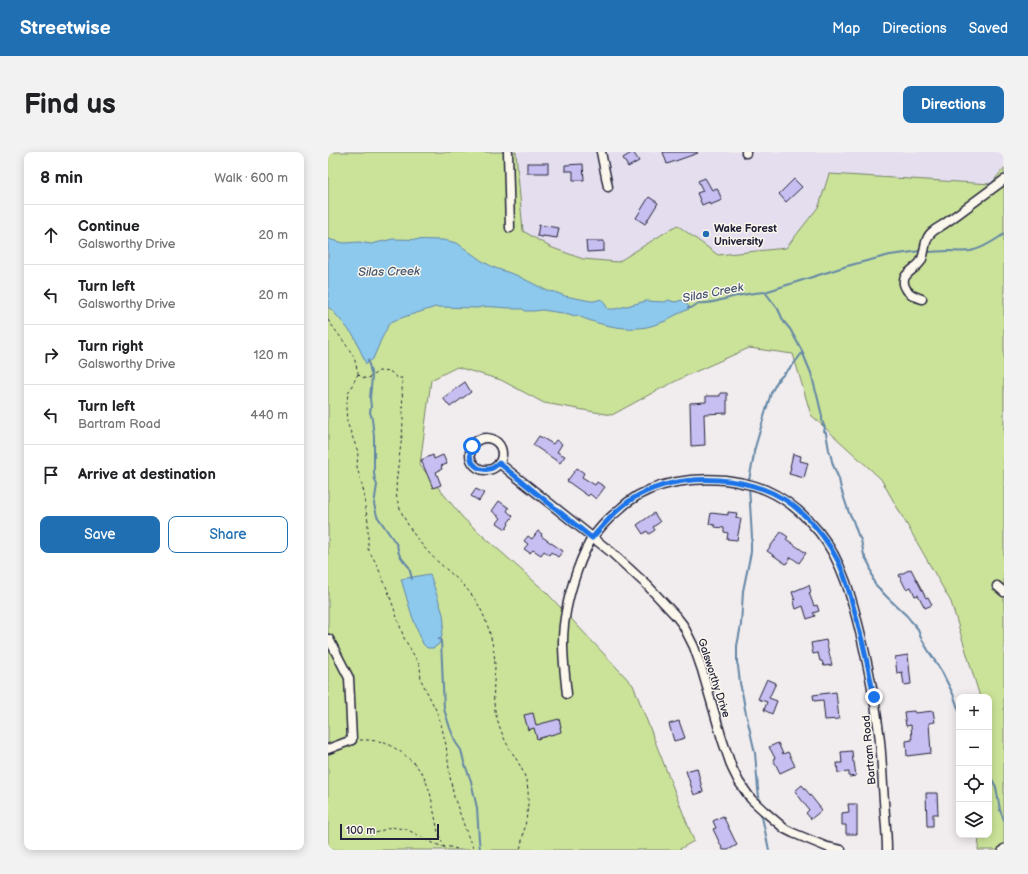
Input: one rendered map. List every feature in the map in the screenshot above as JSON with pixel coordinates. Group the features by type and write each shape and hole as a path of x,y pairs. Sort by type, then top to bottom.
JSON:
{"street":[{"path":"508,152 510,228"},
{"path":"601,152 608,187"},
{"path":"922,299 915,297 908,292 903,282 905,276 921,262 927,237 960,211 1004,180"},
{"path":"484,438 494,440 500,445 502,452 499,463 492,469 482,470 477,468 471,460 470,455 472,446 475,442 484,438"},
{"name":"Galsworthy Drive","path":"499,463 611,552 664,602 683,625 694,647 722,739 732,768 743,790 764,812 785,829 827,847 841,850"},
{"name":"Bartram Road","path":"567,694 563,649 564,627 570,592 578,566 592,538 605,522 628,502 639,495 666,485 692,479 736,482 764,489 796,508 807,518 826,542 837,560 849,590 857,617 868,666 878,726 882,763 886,850"},
{"path":"997,586 1004,592"},
{"path":"328,639 349,678 352,740 328,749"}],"path":[{"path":"328,320 354,357 358,374 361,377 368,379 379,371 391,372 397,378 402,378 403,423 396,486 398,499 403,514 426,550 469,590 483,615 492,641 494,654 495,667 493,700 496,715 506,742 528,784 529,800 520,850"},
{"path":"358,374 348,392 346,409 348,422 358,452 357,467 364,493 368,521 368,549 376,563 388,591 404,638 420,666 421,680 436,710 441,724 454,796 468,839 474,850"},
{"path":"352,740 384,742 401,752 414,763 423,774 430,792 438,832 446,850"},
{"path":"370,835 391,827 406,829 434,844 460,850"}],"shaded area":[{"name":"Wake Forest University","path":"389,152 1004,152 1004,168 991,184 927,228 562,282"}],"green space":[{"path":"328,152 516,152 523,231 550,247 583,259 618,262 677,225 718,255 786,248 819,206 829,174 991,184 1004,168 1004,850 978,850 979,838 992,838 992,694 979,694 951,602 881,479 811,415 793,354 749,348 688,375 612,415 544,403 501,380 457,367 431,380 420,465 463,518 546,592 633,685 694,841 678,850 328,850"}],"water":[{"path":"328,239 344,243 359,242 371,244 393,239 443,240 457,243 482,261 495,268 516,275 548,291 591,301 602,299 608,309 615,309 646,301 665,302 668,300 675,302 682,300 691,308 656,325 625,328 604,325 576,315 574,316 542,310 525,311 523,309 489,307 436,307 393,321 388,325 373,359 366,364 354,336 328,307"},
{"path":"430,574 443,614 444,623 441,640 438,645 433,648 427,648 423,644 412,616 401,579"}],"building":[{"path":"633,152 639,161 628,167 623,158"},
{"path":"663,152 697,152 698,153 667,164"},
{"path":"527,163 548,163 548,173 527,173"},
{"path":"583,164 584,180 573,180 573,171 565,171 565,165"},
{"path":"705,178 712,190 717,188 722,200 710,205 709,202 702,205 697,193 703,191 698,181"},
{"path":"794,179 802,187 786,202 779,194"},
{"path":"649,197 658,203 645,224 636,218"},
{"path":"539,225 559,228 557,238 537,236"},
{"path":"586,241 604,241 604,251 587,252"},
{"path":"465,382 471,392 450,407 443,398"},
{"path":"720,393 727,393 727,413 704,414 705,445 691,446 690,403 706,402 706,396 720,396"},
{"path":"539,436 553,444 556,440 562,444 557,452 565,456 560,463 533,445"},
{"path":"793,454 801,456 800,461 808,463 804,478 789,474"},
{"path":"433,455 434,459 443,455 447,464 441,466 442,469 436,472 441,485 433,488 421,460"},
{"path":"577,468 584,473 582,477 595,485 597,482 605,487 596,499 590,494 588,496 567,481"},
{"path":"476,489 484,493 479,501 471,496"},
{"path":"499,501 509,508 507,511 513,516 506,529 497,523 501,518 492,511"},
{"path":"728,512 737,513 736,518 741,519 737,540 727,539 728,533 724,532 724,528 715,527 715,525 709,524 711,513 728,515"},
{"path":"654,513 660,522 653,527 655,530 649,534 647,531 643,534 637,525"},
{"path":"538,531 542,534 541,536 563,551 558,557 551,552 549,555 544,551 541,555 533,550 530,553 524,549 528,544 524,541 528,536 532,539"},
{"path":"781,532 788,537 786,539 806,553 799,563 791,557 786,564 767,551"},
{"path":"911,569 926,598 928,597 932,605 925,608 918,595 915,596 911,587 906,589 899,575"},
{"path":"809,585 811,592 809,593 814,606 817,605 819,611 813,613 815,616 807,619 803,606 796,609 792,592"},
{"path":"826,640 832,665 824,666 822,661 820,661 818,653 813,654 811,643"},
{"path":"908,655 911,684 904,685 902,672 897,673 895,657"},
{"path":"767,679 776,683 769,698 777,701 772,714 764,710 767,702 758,699"},
{"path":"836,692 839,719 825,720 823,700 814,701 813,695"},
{"path":"914,711 915,713 933,711 935,722 929,723 931,753 907,756 906,741 912,740 911,725 906,726 904,712"},
{"path":"533,713 536,725 559,719 561,732 537,739 534,728 528,730 524,715"},
{"path":"679,721 685,738 674,741 669,724"},
{"path":"778,743 783,754 788,752 795,766 780,773 773,759 775,758 769,747"},
{"path":"852,751 856,776 849,777 849,772 838,773 837,763 842,763 841,752"},
{"path":"697,768 703,792 694,795 686,771"},
{"path":"802,785 822,810 811,819 806,813 809,810 795,791"},
{"path":"926,793 937,793 938,814 933,814 933,826 927,826"},
{"path":"848,804 857,804 857,834 846,834 846,825 842,825 842,813 849,812"},
{"path":"723,816 737,845 728,850 723,850 713,829 716,828 713,821"}],"waterway":[{"name":"Silas Creek","path":"925,252 970,251 988,244 1004,234"},
{"name":"Silas Creek","path":"688,308 691,308 699,303 710,303 732,297 765,292 847,266 890,255 921,251"},
{"path":"765,292 778,309 784,322 790,329 801,349 811,373 833,465 839,479 849,513 861,540 864,555 870,566 874,583 918,629 920,636 942,672 956,702"},
{"path":"749,482 754,451 771,393 778,380 793,365 802,353"},
{"path":"368,360 372,377 370,412 374,436 374,473 377,485 374,504 377,516 397,545 399,554 409,567 412,579"},
{"path":"749,486 752,538 751,552 743,591 741,625 737,646 737,663 755,753 760,804"},
{"path":"439,639 441,640 444,709 456,743 461,750 471,781 477,808 480,850"},
{"path":"992,780 996,787 1000,810 1004,821"},
{"path":"761,812 769,850"}],"place":[{"name":"Wake Forest University","path":"706,234"}],"route":[{"path":"472,446 470,450 471,460 477,468 482,470 492,469 499,463 592,538 605,522 628,502 639,495 677,482 692,479 736,482 764,489 781,498 796,508 807,518 830,547 837,560 849,590 857,617 874,697"}]}
